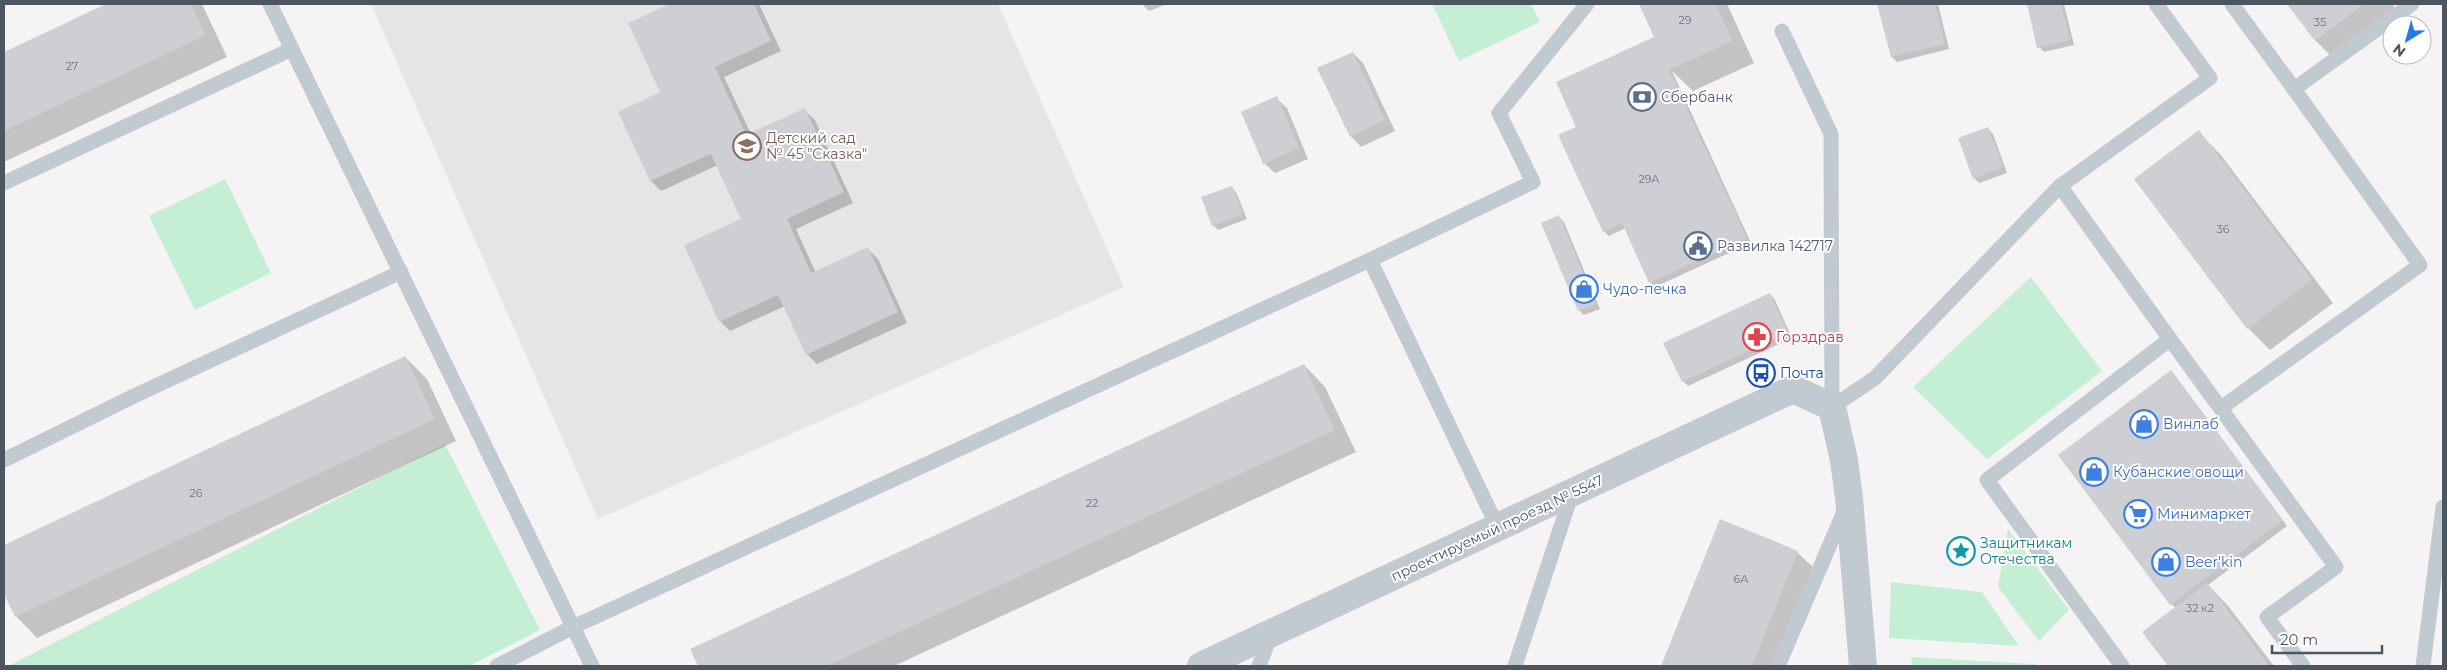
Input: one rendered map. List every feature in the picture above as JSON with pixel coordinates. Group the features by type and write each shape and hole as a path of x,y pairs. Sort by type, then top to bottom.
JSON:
{"street":[{"name":"проектируемый проезд № 5547","path":"1202,666 1793,389 1832,407"},
{"path":"1832,407 1844,460 1849,498 1863,666"}],"lane":[{"path":"270,4 592,666"},
{"path":"497,666 573,627 1370,260 1532,182 1499,113 1587,4"},
{"path":"1832,407 1875,378 2060,186 2210,78 2156,4"},
{"path":"2221,408 2420,265 2232,4"},
{"path":"2294,89 2412,4"},
{"path":"1782,31 1831,134 1832,407"},
{"path":"4,183 292,49"},
{"path":"2060,186 2336,567 2267,617 2303,666"},
{"path":"1370,260 1498,528"},
{"path":"4,460 134,396 401,272"},
{"path":"2122,666 1987,480 2170,339"},
{"path":"1515,666 1572,493"},
{"path":"1778,666 1849,498"},
{"path":"2422,666 2443,508"},
{"path":"1259,666 1271,634"}],"shaded area":[{"name":"Детский сад № 45 \"Сказка\"","path":"371,4 998,4 1124,287 598,519"}],"green space":[{"path":"1432,4 1531,4 1540,22 1459,61"},
{"path":"225,179 271,273 195,310 149,216"},
{"path":"2031,277 2102,371 1987,459 1913,387"},
{"path":"445,444 540,630 469,666 8,666"},
{"path":"2008,529 2069,610 2039,641 1998,587"},
{"path":"1891,582 1982,592 2019,646 1889,638"},
{"path":"1911,657 2034,664 2035,666 1912,666"}],"building":[{"path":"106,4 191,4 206,35 4,131 4,52"},
{"path":"670,4 754,4 771,41 715,67 746,135 805,108 844,192 787,219 811,273 868,247 898,312 806,355 778,295 719,322 684,245 741,219 711,154 650,181 618,112 660,92 628,23"},
{"path":"1639,4 1716,4 1733,41 1669,70 1747,238 1649,283 1622,223 1603,232 1558,135 1576,127 1556,82 1654,37"},
{"path":"1877,4 1935,4 1945,44 1891,57"},
{"path":"2027,4 2061,4 2070,40 2037,48"},
{"path":"2287,4 2364,4 2315,41"},
{"path":"1353,52 1385,120 1350,137 1317,68"},
{"path":"1277,96 1299,148 1263,164 1241,112"},
{"path":"1988,127 2003,167 1973,179 1958,138"},
{"path":"2199,130 2312,280 2247,329 2134,179"},
{"path":"1232,186 1243,214 1212,226 1201,197"},
{"path":"1559,215 1596,304 1578,311 1541,223"},
{"path":"1770,293 1788,333 1682,382 1663,343"},
{"path":"405,356 435,419 15,617 4,594 4,545"},
{"path":"1304,364 1335,430 826,666 698,666 690,649"},
{"path":"2171,370 2283,520 2170,605 2058,455"},
{"path":"1720,519 1798,551 1752,666 1661,666"},
{"path":"2207,583 2269,666 2168,666 2142,632"}],"place":[{"name":"Сбербанк","path":"1642,97"},
{"name":"Детский сад № 45 \"Сказка\"","path":"747,146"},
{"name":"Развилка 142717","path":"1698,246"},
{"name":"Чудо-печка","path":"1584,289"},
{"name":"Горздрав","path":"1757,337"},
{"name":"Почта","path":"1761,373"},
{"name":"Винлаб","path":"2144,424"},
{"name":"Кубанские овощи","path":"2094,472"},
{"name":"Минимаркет","path":"2138,514"},
{"name":"Защитникам Отечества","path":"1961,551"},
{"name":"Beer'kin","path":"2166,562"}]}
